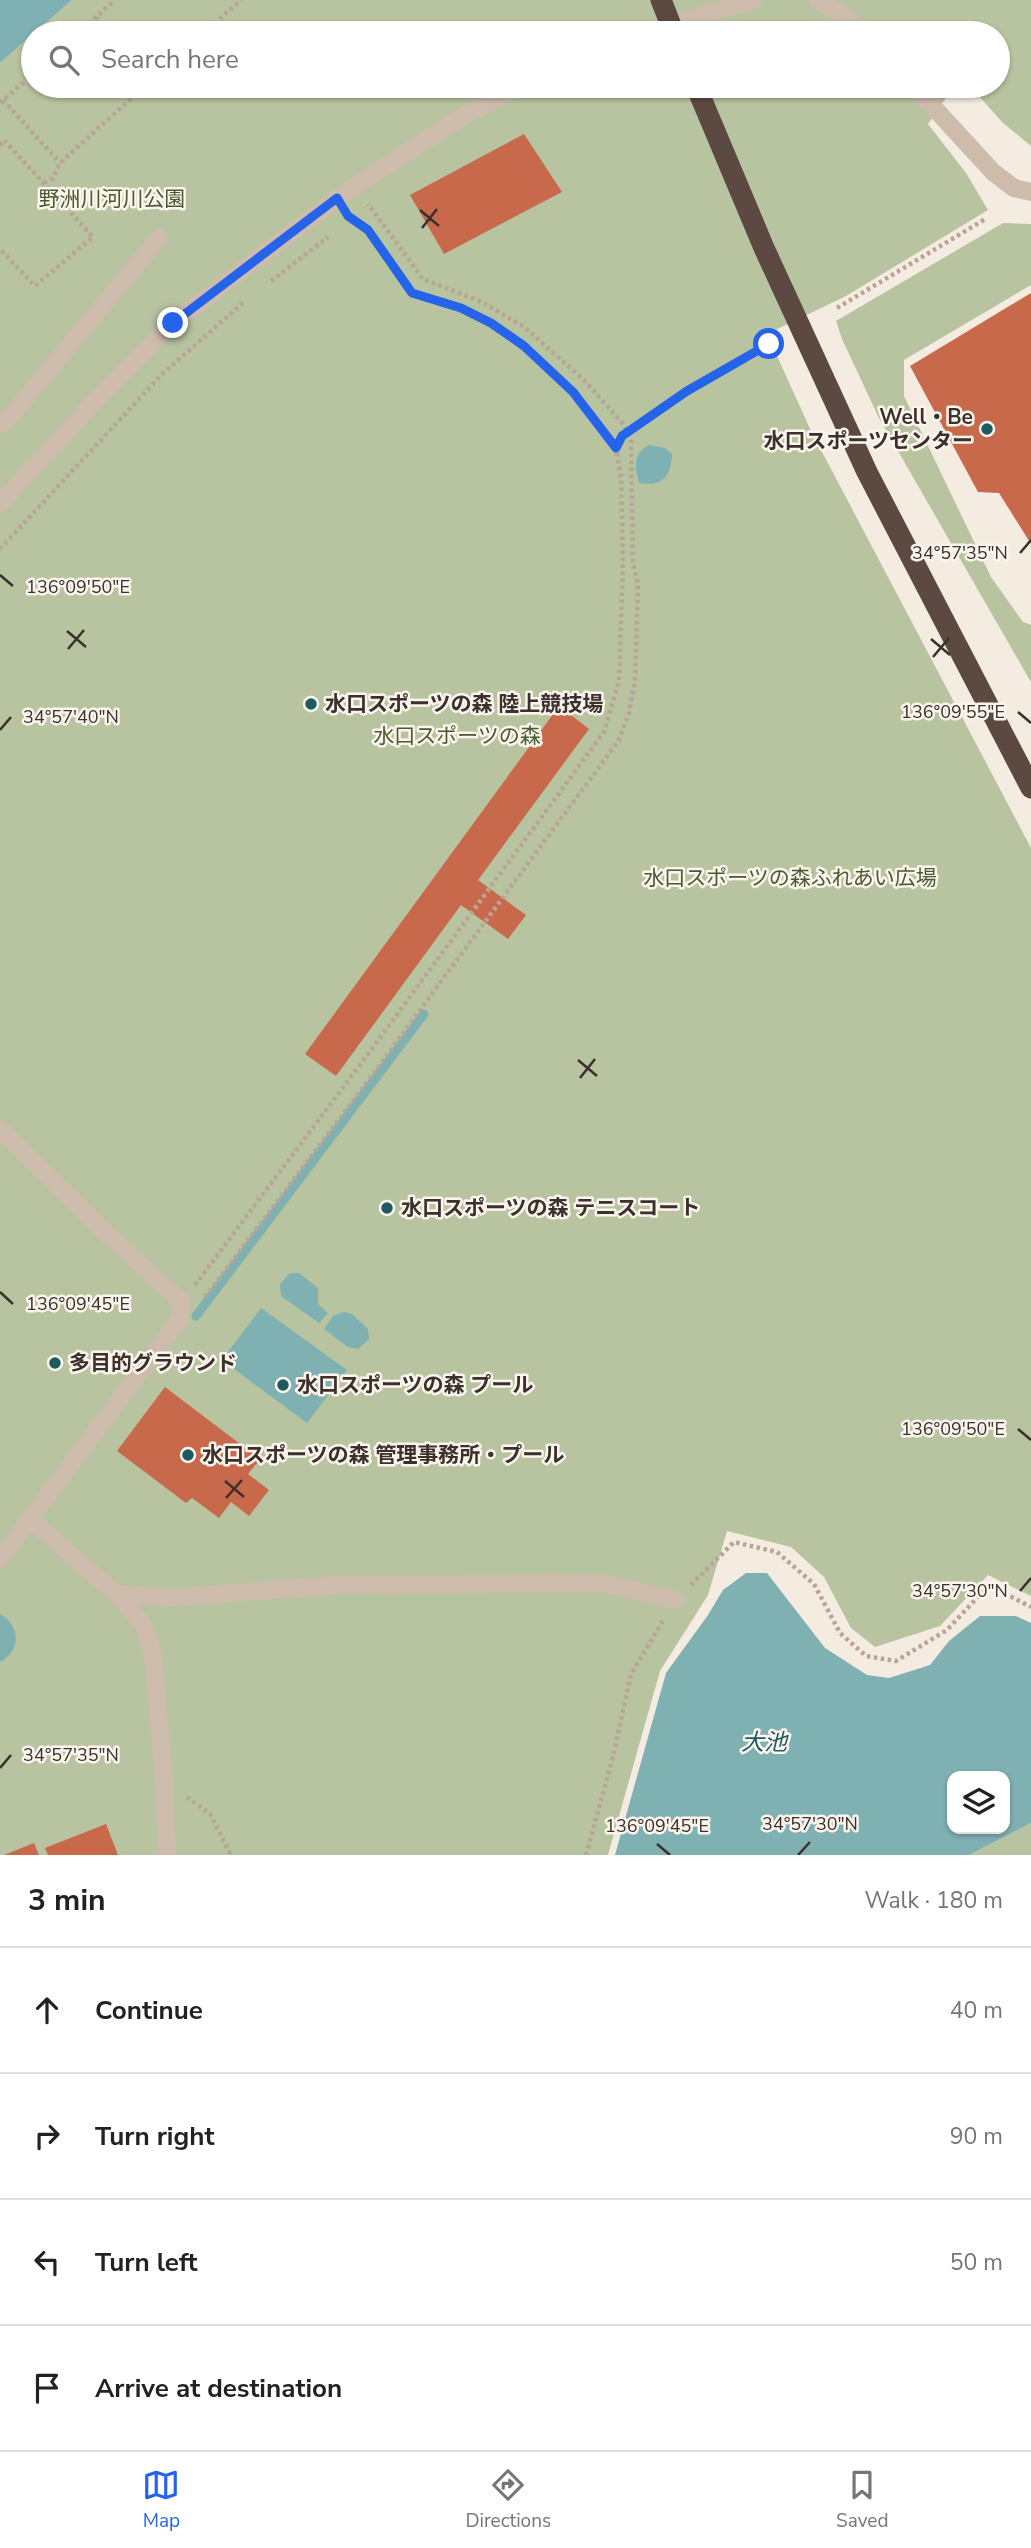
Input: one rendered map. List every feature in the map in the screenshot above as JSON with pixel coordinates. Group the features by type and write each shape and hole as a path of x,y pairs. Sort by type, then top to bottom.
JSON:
{"highway":[{"path":"661,0 669,21"},
{"path":"701,98 764,248 867,472 1031,788"}],"street":[{"path":"694,21 753,0"},
{"path":"818,0 851,21"},
{"path":"0,504 90,406 173,323 337,198 463,116 497,98"},
{"path":"925,98 993,172 1014,188 1031,192"},
{"path":"0,425 15,411 159,238"},
{"path":"0,1129 108,1235 182,1302 180,1319 0,1559"},
{"path":"30,1519 116,1594 143,1624 152,1653 164,1780 167,1855"},
{"path":"116,1594 166,1598 339,1585 601,1583 676,1600"}],"path":[{"path":"92,21 115,0"},
{"path":"217,21 241,0"},
{"path":"96,17 100,21"},
{"path":"21,84 2,101 60,163"},
{"path":"44,183 53,178 60,163 132,98"},
{"path":"0,145 4,140 93,237 35,286 0,249"},
{"path":"337,198 348,216 368,230 412,293 461,308 491,323 524,346 573,392 616,448 621,477 623,561 619,681 604,732 182,1302 194,1311 619,740 629,713 635,680 638,586 633,563 631,439 623,424 584,380 524,327 482,302 423,279 368,203"},
{"path":"341,224 348,216"},
{"path":"837,308 987,218"},
{"path":"270,282 319,246 333,231"},
{"path":"0,549 162,374 251,297"},
{"path":"616,448 622,436 654,413 769,344"},
{"path":"586,1855 613,1756 631,1674 676,1600 734,1542 777,1552 805,1576 814,1584 840,1633 866,1656 897,1661 947,1630 989,1585 1031,1607"},
{"path":"164,1780 210,1814 230,1855"}],"green space":[{"path":"72,0 1031,0 1031,146 1002,122 981,98 1010,98 1010,21 48,21"},
{"name":"水口スポーツの森","path":"21,45 21,98 946,98 928,124 966,173 988,210 846,296 767,334 812,433 1031,848 1031,1596 988,1575 940,1626 875,1647 851,1628 824,1577 791,1547 727,1531 708,1595 660,1671 608,1855 0,1855 0,63"},
{"path":"1003,223 1031,224 1031,285 904,360 904,396 991,577 1023,622 1031,625 1031,682 879,418 836,321"},
{"path":"1031,1823 1031,1855 969,1855 1010,1834"}],"water":[{"path":"0,0 72,0 48,21 21,21 21,45 0,63"},
{"path":"649,445 665,448 672,454 670,469 659,482 639,483 637,457"},
{"path":"290,1273 299,1273 318,1288 318,1304 328,1313 319,1323 281,1296 280,1284"},
{"path":"261,1308 347,1370 307,1423 222,1360"},
{"path":"344,1312 352,1314 368,1329 369,1339 358,1349 348,1347 324,1329 333,1316"},
{"name":"大池","path":"746,1573 767,1573 825,1648 867,1675 889,1678 930,1665 949,1641 980,1616 1016,1616 1031,1623 1031,1823 1010,1834 1010,1771 947,1771 947,1834 1010,1834 969,1855 615,1855 666,1673 723,1590"},
{"path":"0,1614 12,1625 16,1638 12,1652 0,1662"}],"building":[{"path":"524,134 562,192 444,254 410,195"},
{"name":"Well・Be 水口スポーツセンター","path":"1031,293 1031,544 999,493 978,492 910,366"},
{"path":"559,706 589,729 478,880 526,915 508,939 461,905 336,1076 305,1054"},
{"name":"水口スポーツの森 管理事務所・プール","path":"165,1387 260,1459 248,1474 269,1490 249,1516 231,1502 219,1518 192,1498 186,1503 117,1451"},
{"path":"106,1824 118,1855 48,1855 45,1848"},
{"path":"34,1843 39,1855 4,1855"}],"waterway":[{"path":"196,1316 424,1014"}],"place":[{"name":"Well・Be 水口スポーツセンター","path":"987,429"},
{"name":"水口スポーツの森 陸上競技場","path":"311,704"},
{"name":"水口スポーツの森 テニスコート","path":"387,1208"},
{"name":"多目的グラウンド","path":"55,1363"},
{"name":"水口スポーツの森 プール","path":"283,1385"},
{"name":"水口スポーツの森 管理事務所・プール","path":"188,1455"}],"route":[{"path":"173,323 337,198 348,216 368,230 412,293 461,308 491,323 524,346 573,392 616,448 622,436 687,391 769,344"}],"park label":[{"name":"野洲川河川公園","path":"112,199"},
{"name":"水口スポーツの森ふれあい広場","path":"790,878"}]}
